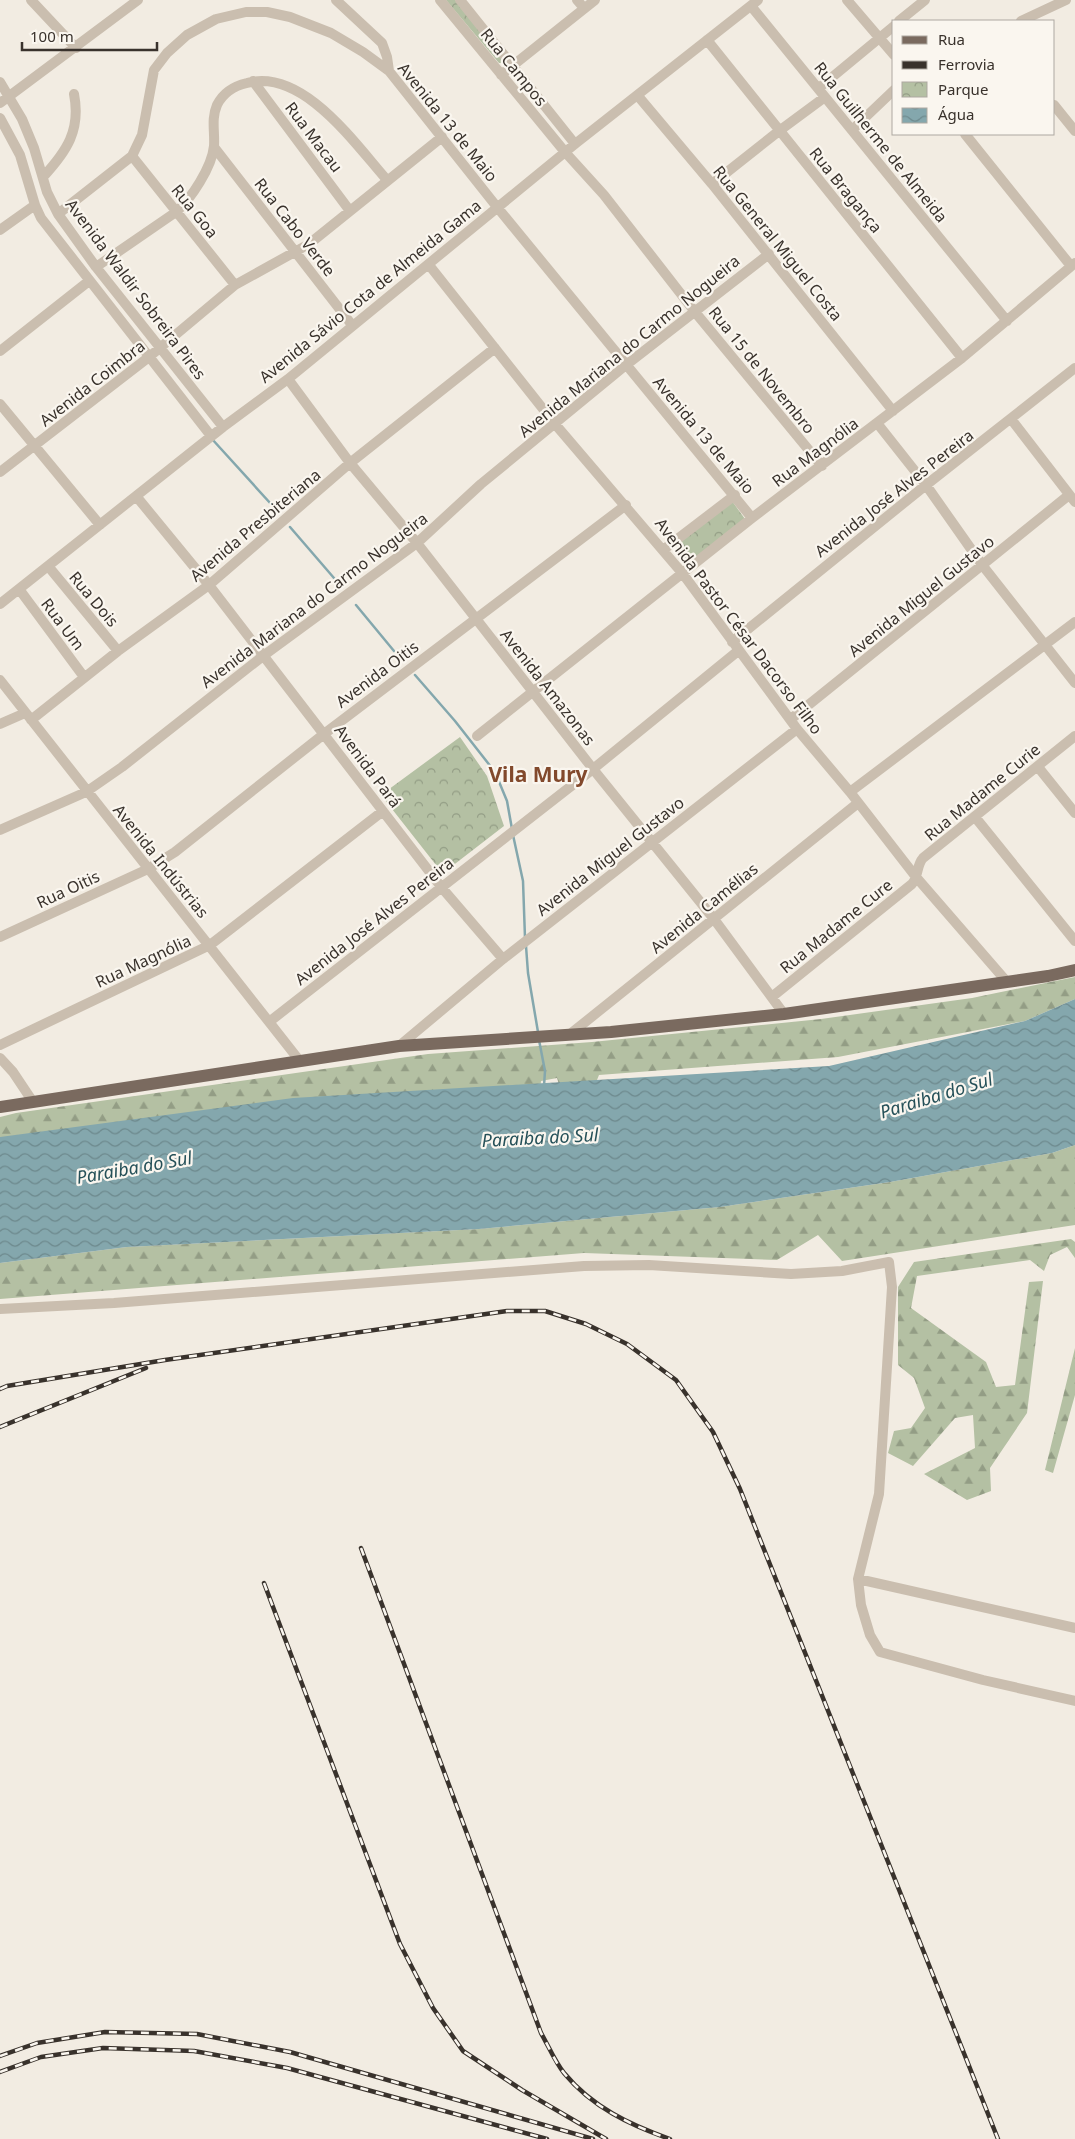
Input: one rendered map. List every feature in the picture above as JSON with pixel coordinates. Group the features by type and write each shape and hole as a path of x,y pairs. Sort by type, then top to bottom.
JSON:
{"main road":[{"path":"0,1107 399,1046 546,1037 784,1014 1007,982 1075,970"}],"street":[{"path":"32,0 76,48"},
{"path":"0,104 138,0"},
{"path":"336,0 382,43 389,71"},
{"name":"Rua Campos","path":"440,0 565,152"},
{"name":"Rua Campos","path":"460,0 575,144"},
{"path":"501,75 581,4 594,0"},
{"path":"847,0 892,53"},
{"path":"900,20 925,0"},
{"path":"1023,20 1066,0"},
{"name":"Avenida Sávio Cota de Almeida Gama","path":"0,604 211,436 288,379 565,152 755,3"},
{"name":"Rua Guilherme de Almeida","path":"755,3 822,93 1007,321"},
{"name":"Avenida 13 de Maio","path":"58,214 132,156 142,135 154,70 167,53 187,35 216,19 246,12 267,12 290,17 332,33 389,71 752,518"},
{"path":"712,184 779,131 822,93 878,38 892,28"},
{"name":"Rua Bragança","path":"707,40 962,358"},
{"path":"96,267 176,212 192,194 209,162 214,147 213,119 217,105 226,93 238,85 253,81 269,80 280,83 308,98 337,124 387,180"},
{"name":"Rua Macau","path":"253,81 350,211"},
{"name":"Avenida Waldir Sobreira Pires","path":"0,82 10,96 25,126 47,192 58,214 96,267 223,427"},
{"path":"852,130 892,92"},
{"path":"43,177 59,158 76,124 77,112 74,94"},
{"name":"Rua General Miguel Costa","path":"638,96 769,254 893,411"},
{"path":"1055,106 1075,131"},
{"name":"Avenida Waldir Sobreira Pires","path":"0,118 24,165 35,205 50,232 211,436"},
{"path":"966,135 1073,264"},
{"name":"Avenida Coimbra","path":"0,472 161,348 235,285 297,252 442,137"},
{"name":"Rua Cabo Verde","path":"214,147 352,325"},
{"name":"Rua 15 de Novembro","path":"565,152 604,195 695,312 822,466"},
{"name":"Rua Goa","path":"132,156 235,285"},
{"path":"0,230 35,205"},
{"name":"Avenida Mariana do Carmo Nogueira","path":"0,830 86,792 122,767 263,656 417,543 481,484 626,365 769,254"},
{"name":"Rua Magnólia","path":"477,736 684,574 752,518 962,358 1073,264"},
{"name":"Avenida Pastor César Dacorso Filho","path":"429,265 555,424 684,574 797,730 850,792 916,877 1007,982"},
{"path":"0,351 89,281"},
{"name":"Avenida Presbiteriana","path":"0,724 28,716 210,585 350,463 495,348"},
{"name":"Avenida José Alves Pereira","path":"732,642 926,485 1075,368"},
{"name":"Avenida Amazonas","path":"288,379 350,463 417,543 532,692 714,919 773,996 784,1014"},
{"path":"0,404 100,524"},
{"path":"1011,420 1072,499"},
{"path":"877,423 926,485 983,566 1075,683"},
{"path":"663,550 735,495"},
{"name":"Avenida Pará","path":"136,496 210,585 442,888 504,959"},
{"name":"Avenida Miguel Gustavo","path":"791,720 983,566 1072,499"},
{"name":"Avenida Oitis","path":"148,869 174,852 324,734 626,505"},
{"name":"Rua Dois","path":"48,566 118,651"},
{"name":"Rua Um","path":"19,589 84,677"},
{"path":"850,792 1075,622"},
{"path":"593,769 738,651"},
{"name":"Avenida Indústrias","path":"0,680 86,792 210,945 299,1060"},
{"name":"Avenida Miguel Gustavo","path":"504,959 797,730"},
{"name":"Rua Madame Curie","path":"916,877 921,860 1075,736"},
{"path":"1038,767 1075,813"},
{"name":"Avenida José Alves Pereira","path":"269,1022 593,769"},
{"name":"Avenida Camélias","path":"569,1035 858,803"},
{"name":"Rua Magnólia","path":"0,1045 210,945 383,811"},
{"path":"975,817 1075,941"},
{"name":"Rua Oitis","path":"0,936 148,869"},
{"name":"Rua Madame Cure","path":"773,996 912,884 916,877"},
{"path":"399,1046 504,959"},
{"path":"0,1058 13,1072 33,1102"},
{"path":"0,1309 584,1266 649,1265 790,1274 842,1271 889,1262 892,1288 880,1494 858,1579 861,1605 870,1635 880,1652 983,1680 1075,1701"},
{"path":"858,1579 1075,1628"}],"green space":[{"path":"446,0 455,0 505,58 503,63 499,63"},
{"path":"732,501 745,519 686,567 672,546"},
{"path":"460,737 487,776 504,826 447,870 436,865 381,795"},
{"path":"1075,977 1075,999 1025,1021 838,1057 599,1075 589,1100 565,1103 557,1078 541,1081 539,1100 0,1141 0,1117 16,1113 428,1054 592,1042 821,1019 972,998"},
{"path":"1075,1145 1075,1225 842,1261 818,1235 777,1260 584,1253 0,1299 0,1263 127,1247 479,1229 720,1207 890,1182 1052,1153"},
{"path":"1071,1239 1075,1242 1075,1258 1067,1247 1050,1255 1044,1271 1030,1260 917,1276 911,1308 986,1362 996,1387 1015,1385 1029,1282 1043,1281 1027,1413 990,1468 991,1491 967,1500 924,1474 975,1448 973,1415 955,1418 913,1466 888,1453 894,1431 911,1428 925,1408 914,1378 898,1365 898,1287 914,1262"},
{"path":"1075,1348 1075,1395 1053,1473 1045,1470"}],"water":[{"name":"Paraiba do Sul","path":"1075,999 1075,1145 1052,1153 890,1182 720,1207 479,1229 127,1247 0,1263 0,1137 293,1098 829,1066 1025,1021"}],"waterway":[{"path":"212,439 271,504"},
{"path":"290,527 340,585"},
{"path":"356,605 394,651"},
{"path":"415,675 455,721 495,772 507,801 512,829"},
{"path":"513,835 523,881 525,938"},
{"path":"526,946 528,973 538,1032"},
{"path":"539,1040 545,1071 544,1086"}],"railway":[{"path":"0,1389 7,1386 165,1360 507,1311 545,1311 586,1324 627,1344 676,1380 713,1432 740,1489 998,2139"},
{"path":"0,1427 146,1368"},
{"path":"361,1548 541,2033 561,2069 587,2096 612,2114 640,2128 670,2139"},
{"path":"264,1583 400,1944 433,2008 463,2051 522,2090 606,2139"},
{"path":"0,2056 37,2043 105,2032 197,2034 290,2052 593,2139"},
{"path":"0,2072 41,2057 103,2048 194,2051 287,2068 547,2139"}],"district":[{"name":"Vila Mury","path":"538,774"}]}
